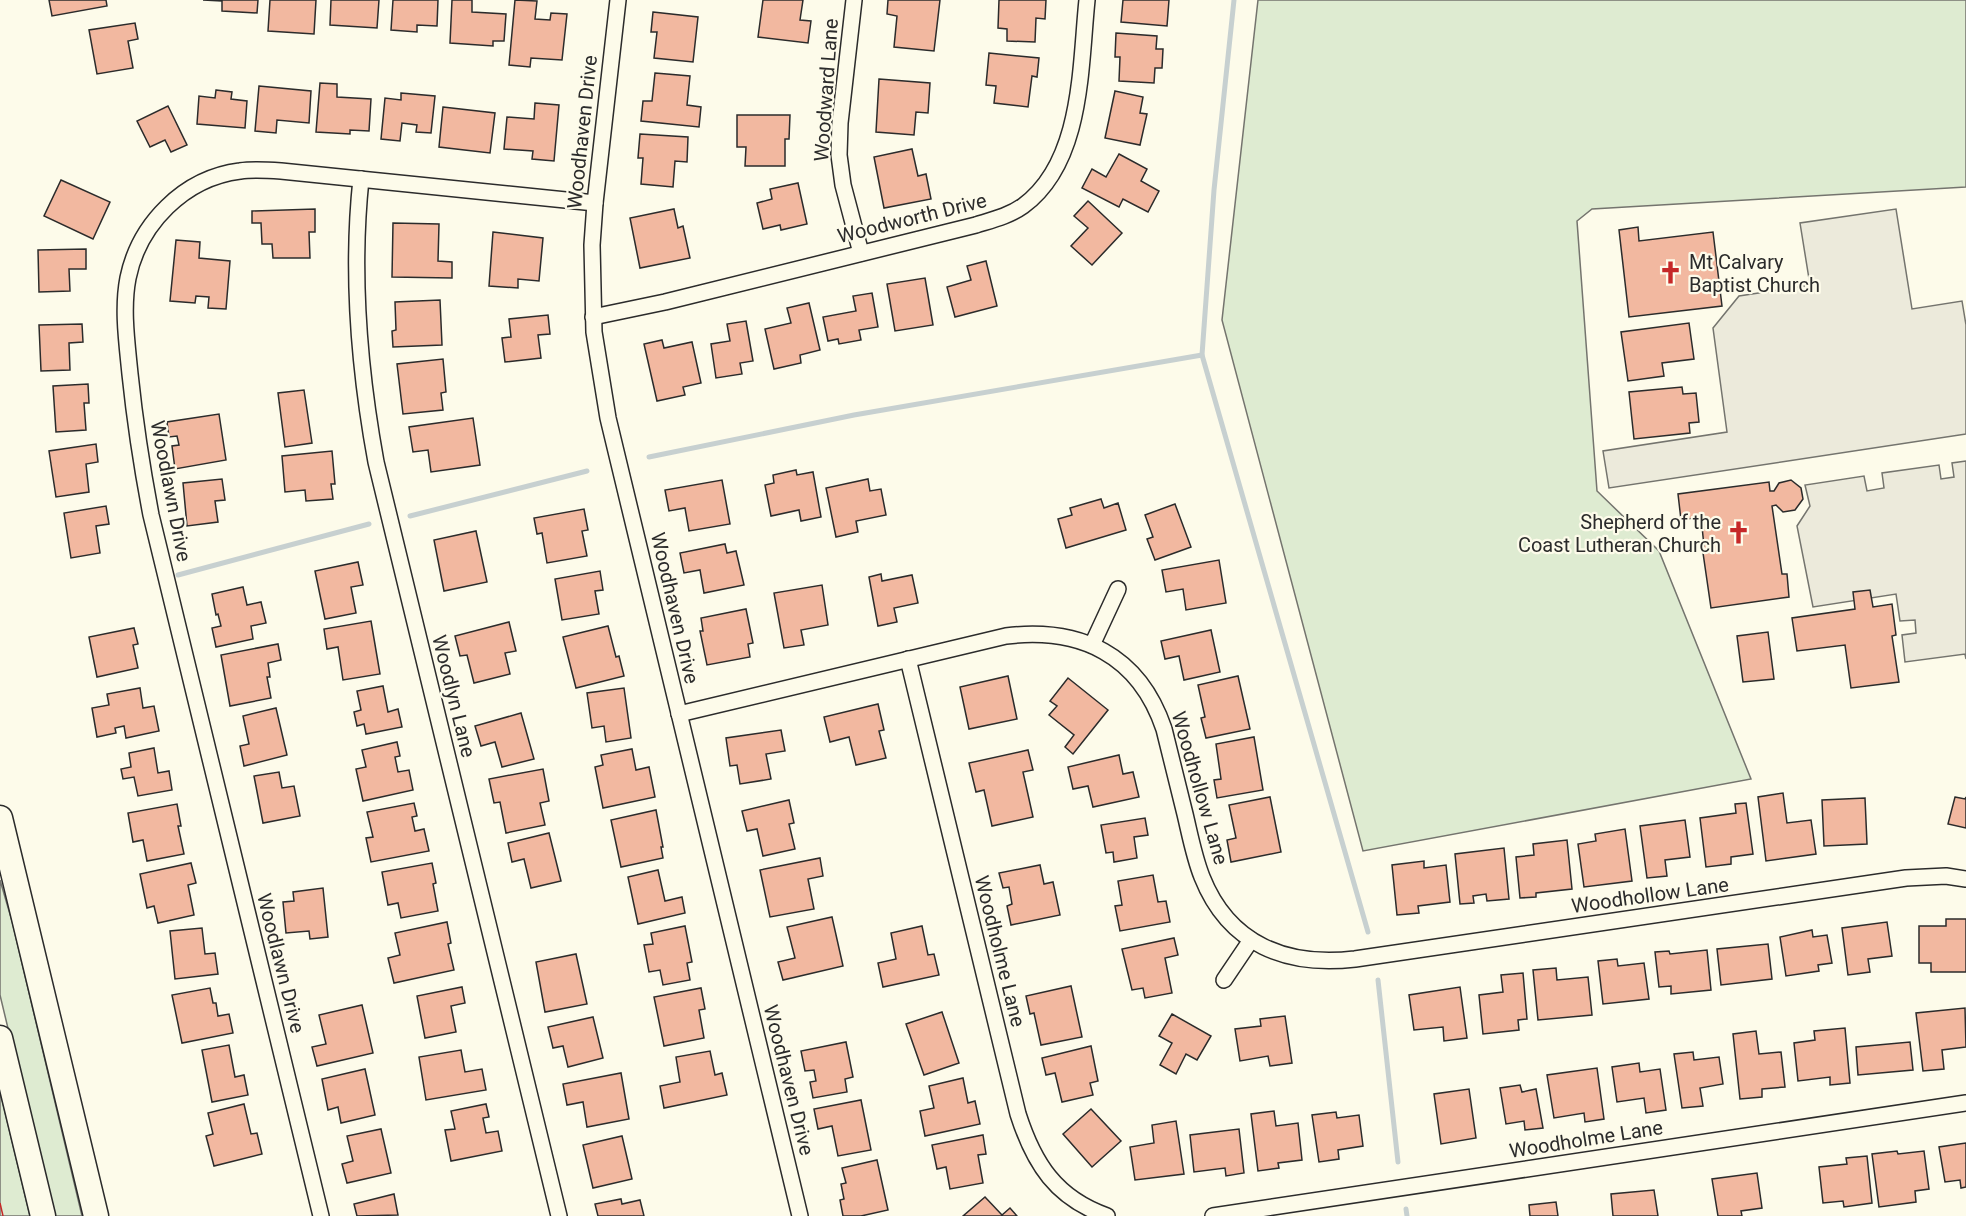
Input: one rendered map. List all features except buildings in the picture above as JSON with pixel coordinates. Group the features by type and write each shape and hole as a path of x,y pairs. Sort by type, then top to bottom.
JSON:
{"main road":[{"path":"0,818 96,1216"},
{"path":"0,1038 43,1216"}],"street":[{"name":"Woodhaven Drive","path":"618,0 592,245 593,317 598,366 608,418 800,1216"},
{"name":"Woodward Lane","path":"854,0 840,123 839,155 843,185 861,253"},
{"name":"Woodworth Drive","path":"593,317 665,302 861,253 991,220 1014,211 1035,194 1058,162 1072,126 1087,0"},
{"name":"Woodlawn Drive","path":"321,1216 151,515 136,430 128,351 126,295 130,269 148,230 170,204 200,183 229,173 252,170 281,171 595,203"},
{"name":"Woodlyn Lane","path":"361,179 357,232 358,317 363,377 375,453 559,1216"},
{"path":"1092,645 1118,589"},
{"name":"Woodhollow Lane","path":"679,714 995,638 1019,634 1057,635 1092,645 1112,657 1129,672 1141,685 1154,706 1164,729 1202,877 1221,910 1251,940 1290,957 1314,961 1337,961 1906,878 1946,876 1966,879"},
{"name":"Woodholme Lane","path":"908,659 1018,1114 1026,1139 1037,1161 1063,1191 1087,1207 1107,1216"},
{"path":"1224,980 1251,940"},
{"name":"Woodholme Lane","path":"1213,1216 1966,1103"}],"green space":[{"path":"1258,0 1966,0 1966,187 1592,209 1577,221 1597,491 1659,551 1751,779 1363,851 1222,320"},
{"path":"0,880 12,921 82,1216 53,1216 0,995"},
{"path":"0,1091 30,1216 0,1216"}],"shaded area":[{"path":"1896,209 1912,309 1962,301 1966,325 1966,434 1609,488 1603,451 1727,432 1713,328 1739,296 1810,285 1800,223"},
{"path":"1966,461 1966,659 1965,654 1905,662 1902,635 1916,633 1915,620 1900,621 1896,594 1813,607 1797,526 1810,506 1805,485 1864,476 1867,491 1884,488 1882,473 1939,465 1941,479 1954,477 1952,463"}],"waterway":[{"path":"1234,0 1214,190 1202,355 1368,932"},
{"path":"649,457 854,415 1202,355"},
{"path":"410,516 587,471"},
{"path":"178,575 369,524"},
{"path":"1378,980 1398,1162"},
{"path":"1406,1209 1407,1216"}],"power":[{"path":"0,1203 3,1216"}],"place":[{"name":"Mt Calvary Baptist Church","path":"1671,273"},
{"name":"Shepherd of the Coast Lutheran Church","path":"1739,533"}]}
